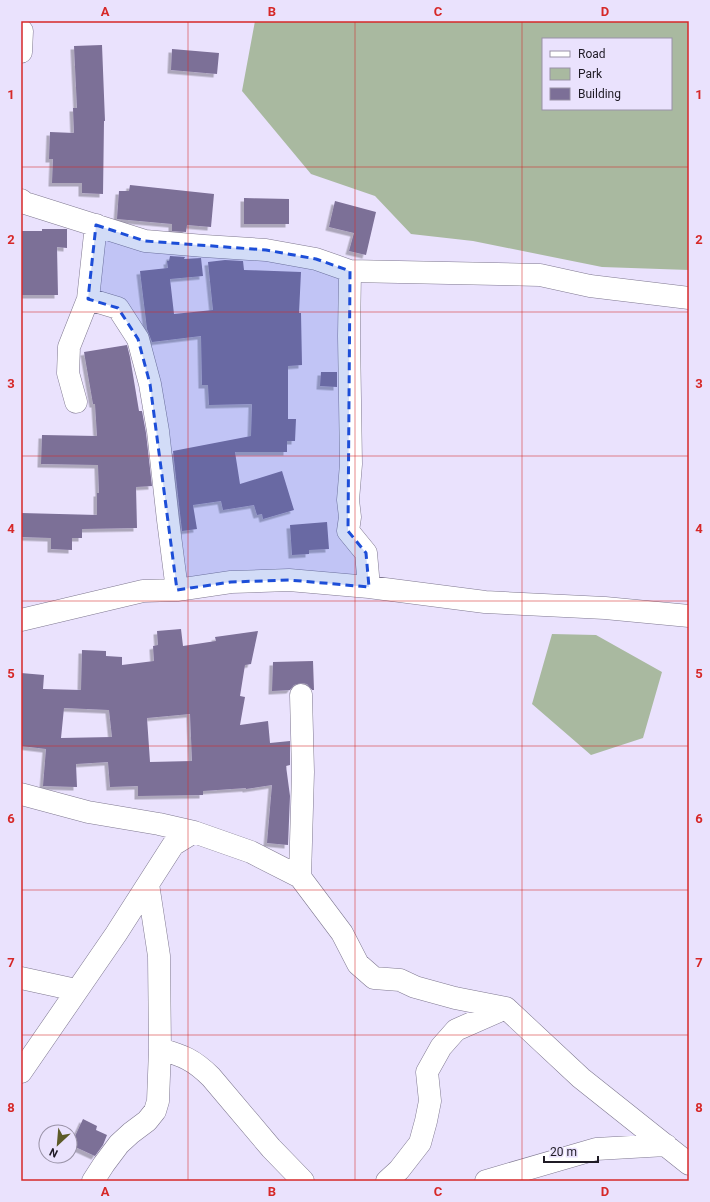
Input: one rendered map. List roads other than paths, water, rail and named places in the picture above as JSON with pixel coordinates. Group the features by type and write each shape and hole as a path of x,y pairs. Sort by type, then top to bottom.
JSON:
{"street":[{"path":"21,200 25,203 145,241 266,250 316,259 350,271 540,275 590,286 689,298"},
{"path":"76,402 68,373 69,347 88,299 96,225"},
{"path":"350,271 349,336 351,464 348,500 350,517 348,531 366,553 369,587"},
{"path":"88,299 118,308 138,340 150,384 158,431 178,590"},
{"path":"21,620 144,591 178,590 230,582 289,580 369,587 484,602 605,608 689,616"},
{"path":"300,877 303,772 301,695"},
{"path":"21,794 88,812 159,824 194,832 251,852 300,877 342,933 358,964 374,978 400,980 415,987 455,998 506,1008 580,1078 689,1164"},
{"path":"159,824 173,845"},
{"path":"21,1072 116,934 173,845 194,832"},
{"path":"93,1181 119,1144 147,1121 155,1111 158,1101 160,1049 159,956 148,884"},
{"path":"21,978 76,990"},
{"path":"387,1181 399,1170 420,1143 430,1101 427,1072 441,1047 456,1030 506,1008"},
{"path":"160,1049 187,1059 204,1070 271,1148 303,1181"},
{"path":"486,1181 596,1149 666,1145"}]}
